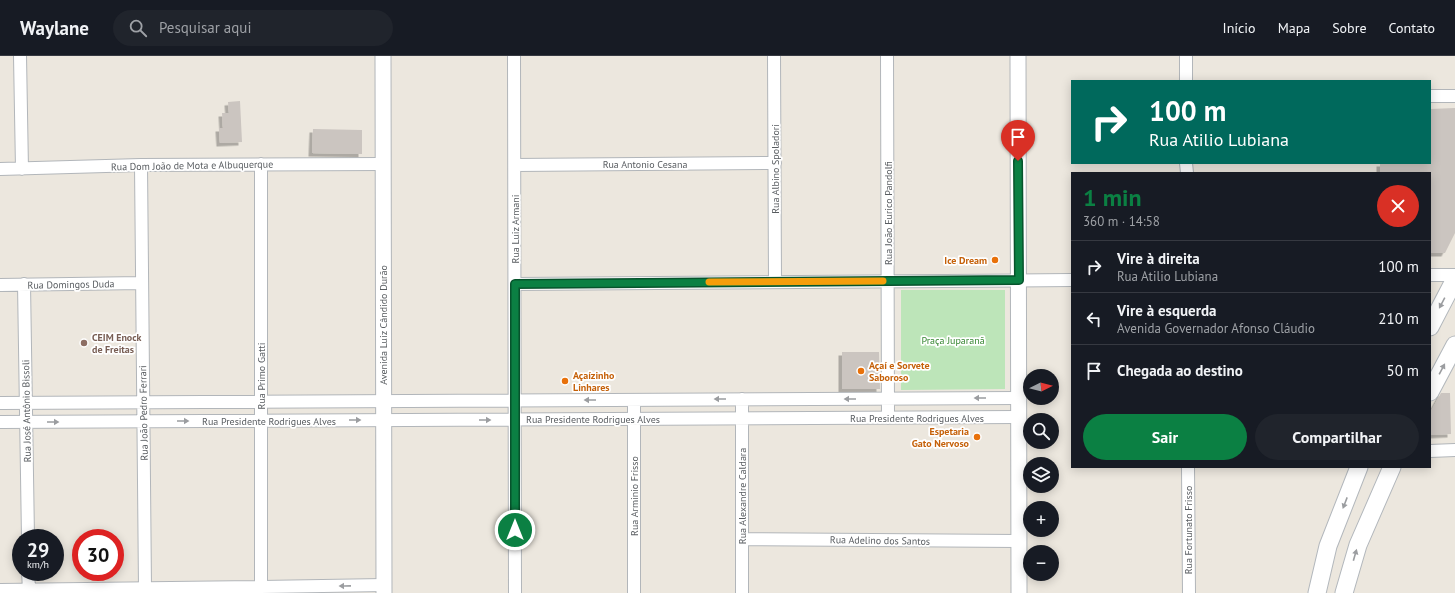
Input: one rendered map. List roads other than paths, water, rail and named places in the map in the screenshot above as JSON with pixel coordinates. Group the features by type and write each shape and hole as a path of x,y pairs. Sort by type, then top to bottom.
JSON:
{"main road":[{"path":"1431,325 1455,279"},
{"path":"1431,390 1455,345"},
{"path":"1317,593 1328,546 1359,468"},
{"path":"1344,593 1358,545 1392,468"}],"street":[{"path":"20,56 22,169"},
{"name":"Avenida Luiz Cândido Durão","path":"383,56 384,589"},
{"name":"Rua Luiz Armani","path":"514,56 515,593"},
{"name":"Rua Albino Spoladori","path":"774,56 775,282"},
{"name":"Rua João Eurico Pandolfi","path":"887,56 888,418"},
{"path":"1018,56 1019,593"},
{"path":"1186,56 1186,80"},
{"path":"1431,96 1455,96"},
{"name":"Rua Antonio Cesana","path":"515,165 775,163"},
{"name":"Rua Primo Gatti","path":"261,164 261,587"},
{"name":"Rua Dom João de Mota e Albuquerque","path":"0,169 141,165 383,164"},
{"name":"Rua João Pedro Ferrari","path":"141,165 144,588"},
{"path":"1431,275 1455,275"},
{"path":"515,284 1071,280"},
{"name":"Rua Domingos Duda","path":"0,284 142,283"},
{"name":"Rua José Antônio Bissoli","path":"24,284 28,529"},
{"name":"Rua Presidente Rodrigues Alves","path":"0,403 1019,398"},
{"name":"Rua Alexandre Caldara","path":"742,399 742,593"},
{"name":"Rua Arminio Frisso","path":"634,400 634,593"},
{"name":"Rua Presidente Rodrigues Alves","path":"0,422 1019,417"},
{"path":"1431,451 1455,450"},
{"name":"Rua Fortunato Frisso","path":"1188,468 1189,593"},
{"name":"Rua Adelino dos Santos","path":"742,539 1019,541"},
{"path":"29,581 29,589"},
{"path":"0,590 261,587 384,589"}],"place":[{"name":"Ice Dream","path":"995,260"},
{"name":"CEIM Enock de Freitas","path":"84,343"},
{"name":"Açaí e Sorvete Saboroso","path":"861,371"},
{"name":"Açaízinho Linhares","path":"565,381"},
{"name":"Espetaria Gato Nervoso","path":"977,437"}],"park label":[{"name":"Praça Juparanã","path":"953,340"}]}
